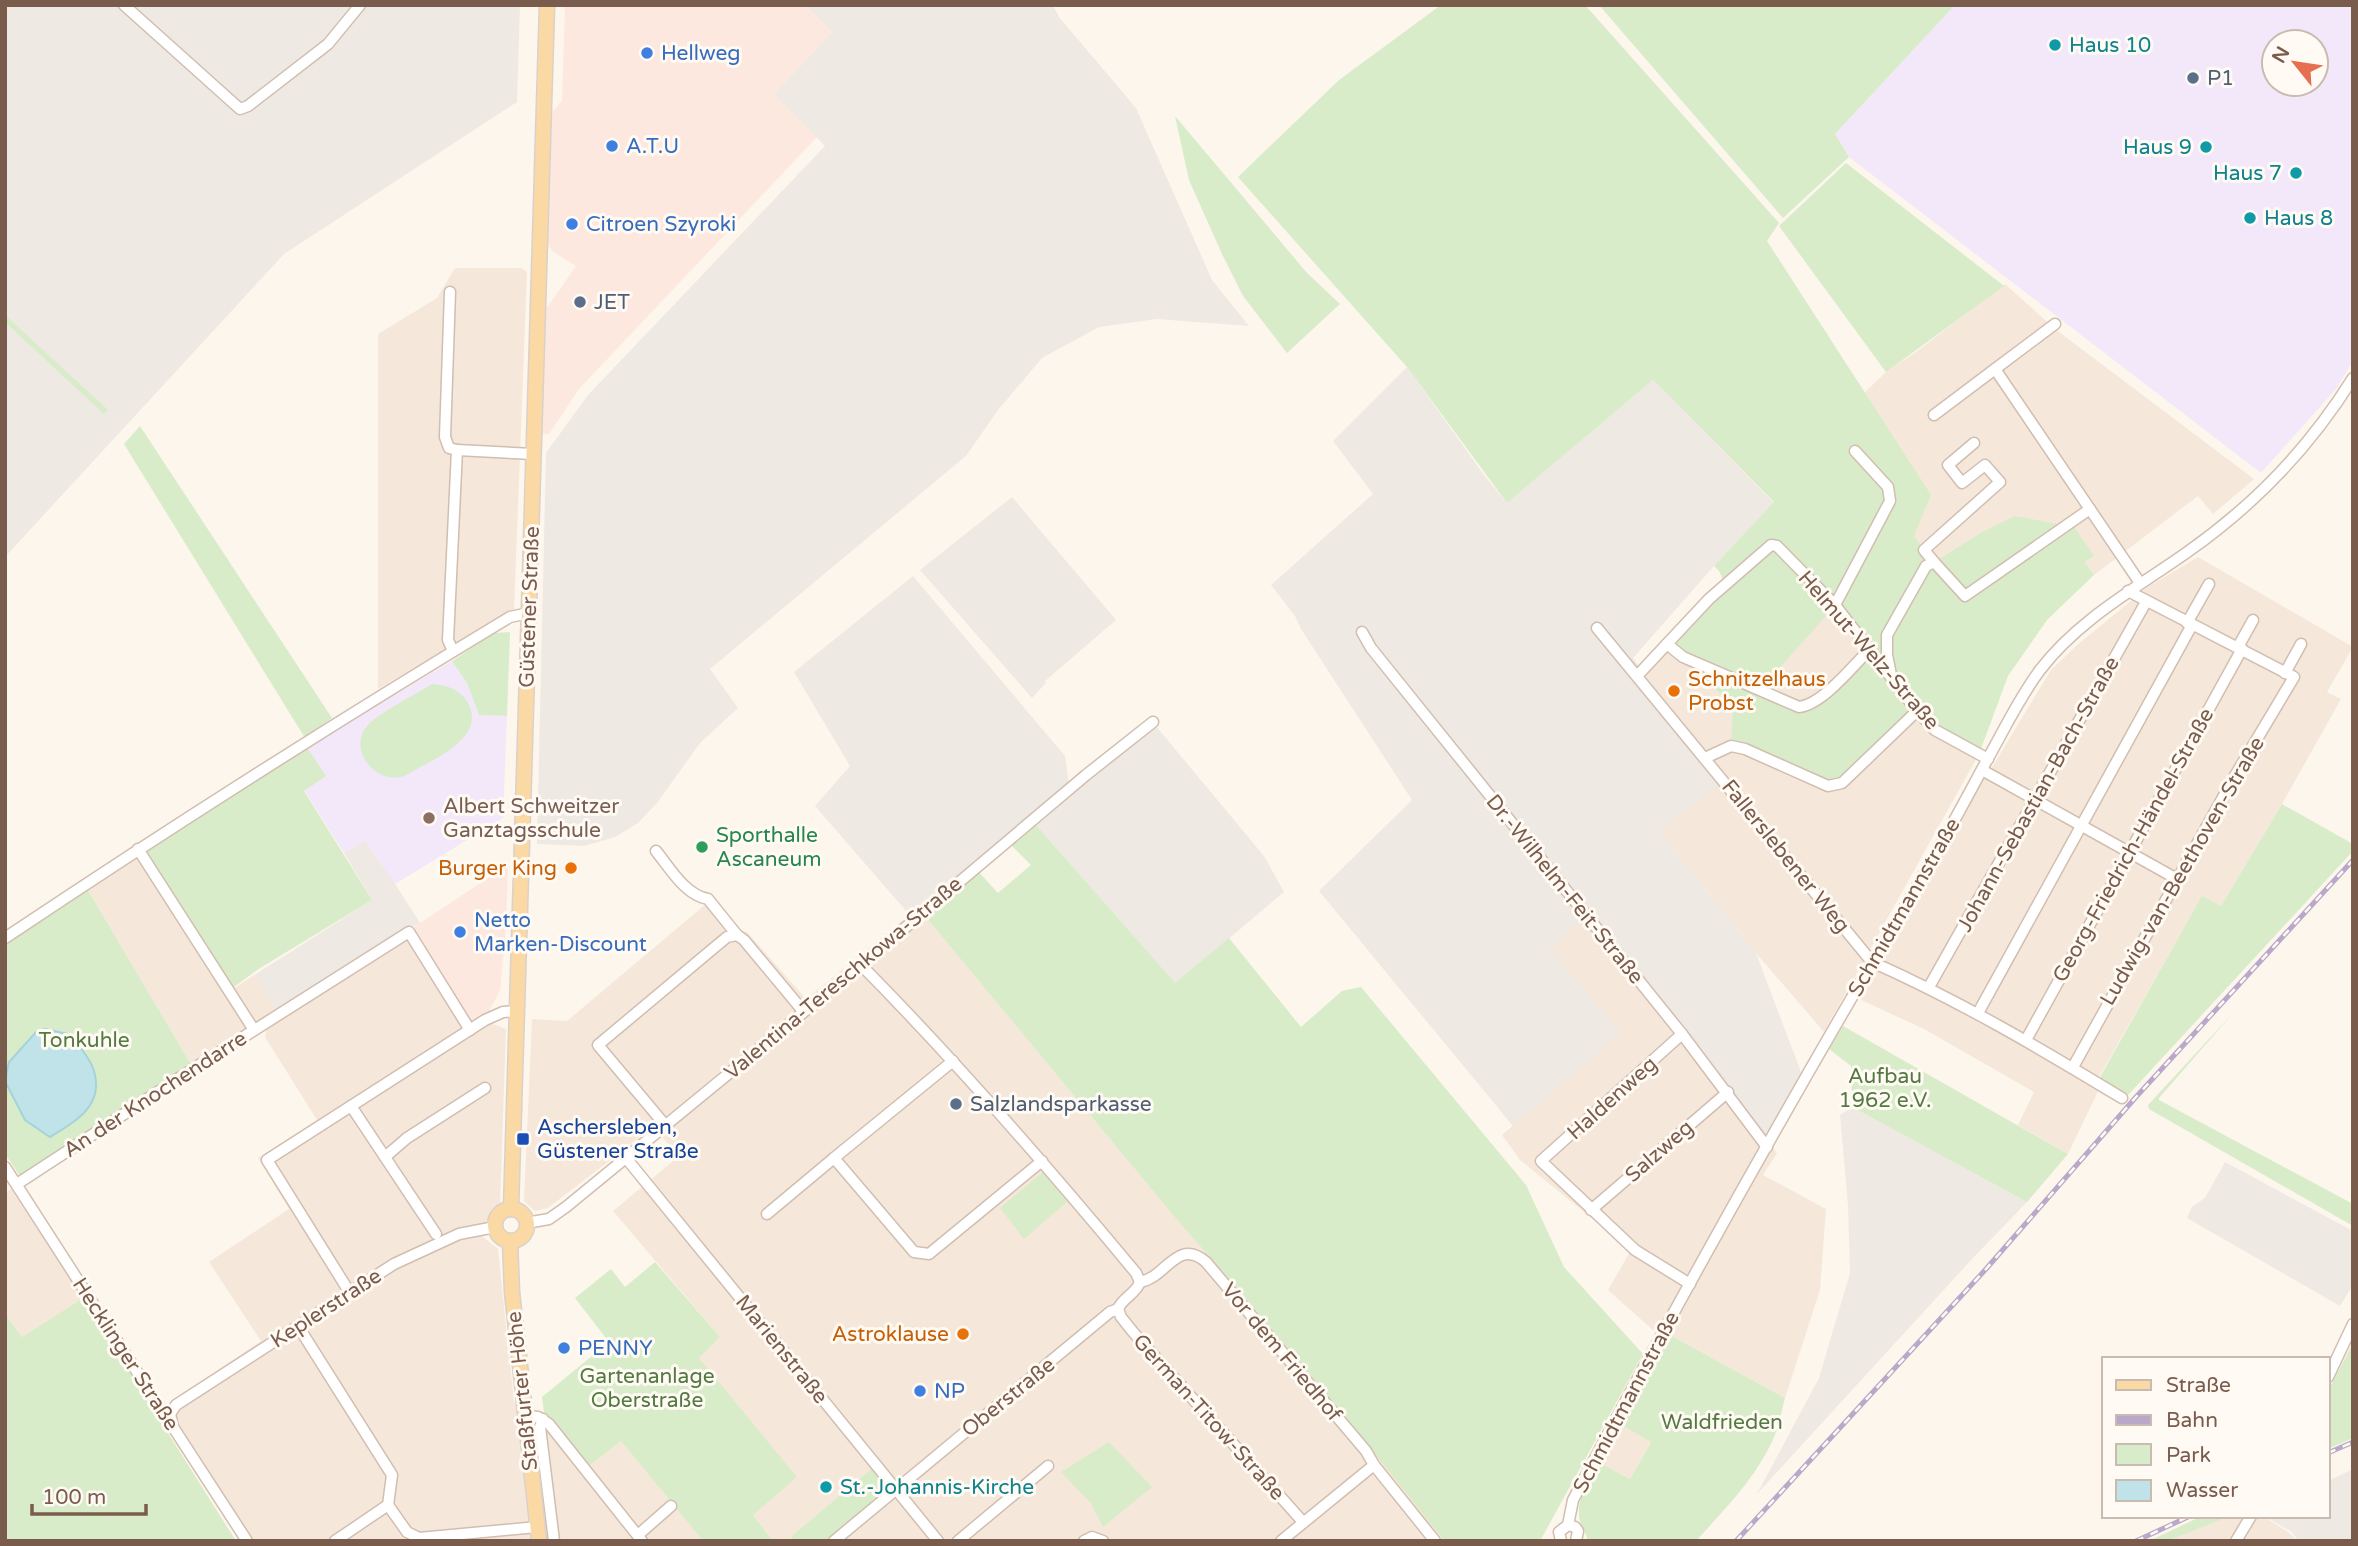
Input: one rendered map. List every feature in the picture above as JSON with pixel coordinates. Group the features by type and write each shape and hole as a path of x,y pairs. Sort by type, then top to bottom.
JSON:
{"main road":[{"name":"Güstener Straße","path":"511,1209 547,5"},
{"path":"511,1209 522,1214 526,1223 522,1236 510,1241 500,1237 495,1227 499,1214 511,1209"},
{"name":"Staßfurter Höhe","path":"510,1241 512,1292 538,1534"}],"street":[{"path":"124,5 240,108 248,106 328,44 360,5"},
{"path":"450,292 444,437 449,448 533,454"},
{"path":"1934,415 2055,324"},
{"path":"1995,369 2140,583"},
{"name":"Schmidtmannstraße","path":"1559,1540 1561,1529 1568,1525 1573,1500 1690,1284 1872,962 1940,848 2010,717 2041,669 2085,623 2188,552 2264,487 2298,454 2353,379"},
{"path":"1974,443 1948,464 1962,483 1985,465 2000,482 1924,550 1965,596 2090,509"},
{"path":"453,651 448,640 457,450"},
{"path":"1835,605 1890,501 1888,487 1855,451"},
{"name":"Helmut-Welz-Straße","path":"1637,676 1709,600 1766,547 1777,546 1835,605 1917,711 1935,730 1988,759"},
{"path":"1892,679 1887,655 1887,635 1926,566 1934,562"},
{"path":"1978,1013 2082,826 2209,584"},
{"path":"2128,591 2290,675"},
{"name":"Johann-Sebastian-Bach-Straße","path":"1929,987 2147,602"},
{"path":"5,938 138,849 453,651 514,615 529,613"},
{"name":"Georg-Friedrich-Händel-Straße","path":"2026,1040 2253,620"},
{"name":"Fallerslebener Weg","path":"1597,628 1872,962 1929,987 1978,1013 2122,1098"},
{"name":"Dr.-Wilhelm-Feit-Straße","path":"1362,632 1371,648 1728,1092 1767,1147"},
{"path":"1667,644 1683,657 1799,708 1818,698 1869,650"},
{"name":"Ludwig-van-Beethoven-Straße","path":"2073,1067 2290,675 2301,644"},
{"path":"1705,758 1731,746 1745,749 1828,786 1842,783 1917,711"},
{"name":"Valentina-Tereschkowa-Straße","path":"526,1223 547,1219 556,1214 1153,722"},
{"path":"1982,770 2176,879"},
{"name":"An der Knochendarre","path":"17,1184 254,1030 138,849"},
{"path":"656,851 687,888 697,897 708,899 803,1011"},
{"path":"254,1030 409,932 470,1030"},
{"path":"665,1125 598,1045 727,937 737,935"},
{"path":"861,965 953,1061 1042,1161 1136,1273 1140,1282"},
{"path":"350,1293 267,1160 470,1030 497,1014 518,1011"},
{"name":"Haldenweg","path":"1591,1210 1541,1161 1682,1034"},
{"path":"766,1214 953,1061"},
{"path":"385,1157 407,1138 485,1088"},
{"name":"Salzweg","path":"1591,1210 1728,1092"},
{"path":"351,1106 436,1234"},
{"name":"Marienstraße","path":"626,1158 938,1541"},
{"path":"834,1158 914,1252 929,1254 1042,1161"},
{"name":"Hecklinger Straße","path":"5,1167 162,1409 170,1414 173,1427 247,1541"},
{"path":"1591,1210 1635,1250 1690,1284"},
{"name":"Keplerstraße","path":"170,1414 176,1405 394,1264 455,1236 495,1227"},
{"name":"Vor dem Friedhof","path":"1179,1256 1196,1255 1206,1262 1366,1451 1374,1465 1436,1541"},
{"name":"Oberstraße","path":"834,1541 1110,1312 1118,1310 1140,1282 1149,1280 1179,1256"},
{"name":"German-Titow-Straße","path":"1118,1310 1133,1332 1303,1522"},
{"path":"2330,1373 2353,1324"},
{"path":"298,1326 392,1475 388,1505 407,1532 418,1538 538,1534"},
{"path":"525,1416 543,1419 549,1424 640,1538 671,1506"},
{"name":"Staßfurter Höhe","path":"543,1419 540,1427 554,1541"},
{"path":"1281,1541 1374,1465"},
{"path":"958,1541 1048,1466"},
{"path":"335,1541 388,1505"},
{"path":"2236,1541 2250,1518"},
{"path":"1568,1525 1576,1528 1576,1541"},
{"path":"1084,1541 1092,1537 1103,1541"}],"shaded area":[{"path":"5,5 520,5 517,102 284,254 5,557"},
{"path":"565,5 805,5 832,32 774,94 817,137 579,389 549,434 539,434 542,315 576,266 552,251 545,239 551,113 562,101"},
{"path":"805,5 1053,5 1059,17 1136,108 1212,280 1249,326 1157,319 1099,327 1042,358 998,410 966,456 710,669 738,708 700,743 657,803 638,823 615,837 584,846 537,844 546,453 588,395 825,146 774,94 832,32"},
{"path":"1955,5 2353,5 2353,361 2336,389 2261,473 1849,157 1835,134"},
{"path":"455,268 521,268 527,272 514,610 378,689 378,334 437,298"},
{"path":"2005,284 2055,329 2254,479 2213,514 2198,496 2094,575 2085,562 2094,556 2016,516 1982,532 1934,562 1914,536 1864,393 1886,372"},
{"path":"1407,367 1507,503 1653,380 1774,503 1633,658 1724,781 1659,831 1756,953 1804,1080 1772,1146 1705,1054 1592,912 1550,949 1621,1033 1513,1126 1319,891 1412,800 1295,616 1271,585 1373,494 1333,441"},
{"path":"1012,497 1116,620 1045,681 1032,698 920,570"},
{"path":"2198,557 2353,647 2327,692 2341,699 2282,804 2221,906 2202,897 2096,1082 2101,1085 2068,1154 2018,1125 2034,1092 1924,1029 1859,999 1880,965 1872,962 1982,770 1991,769 2051,670 2148,587"},
{"path":"913,576 1065,756 1069,785 914,920 815,806 850,766 794,672"},
{"path":"1835,605 1869,650 1807,706 1759,691"},
{"path":"1667,644 1733,706 1917,711 1979,754 1824,1032 1756,953 1659,831 1705,758 1642,671"},
{"path":"452,661 467,683 479,715 507,716 503,818 395,884 365,841 344,853 304,790 326,776 307,747"},
{"path":"1155,725 1264,856 1284,892 1175,984 1036,825"},
{"path":"365,840 420,923 278,1014 256,974 372,900 344,853"},
{"path":"141,850 231,990 256,974 278,1014 410,927 471,1022 490,1009 493,1024 506,1029 500,1205 486,1221 483,1237 498,1249 514,1402 544,1413 590,1464 621,1441 703,1541 254,1541 166,1405 261,1341 209,1262 289,1209 258,1158 317,1120 265,1037 268,1022 192,1066 86,887"},
{"path":"508,865 500,991 490,1009 470,1022 411,929"},
{"path":"706,904 727,929 747,932 806,999 909,915 924,915 1173,1215 1211,1256 1380,1458 1444,1541 773,1541 753,1515 796,1477 698,1358 720,1337 613,1211 679,1156 653,1127 548,1208 535,1211 524,1201 532,1019 567,1021"},
{"path":"1592,912 1705,1054 1777,1153 1763,1175 1826,1209 1820,1290 1785,1398 1670,1335 1653,1330 1608,1290 1631,1250 1520,1160 1502,1135 1620,1033 1550,949"},
{"path":"1852,1107 2027,1202 1757,1494 1819,1378 1850,1273 1848,1205 1840,1115"},
{"path":"2225,1162 2353,1231 2353,1285 2340,1306 2187,1218 2192,1207 2205,1198"},
{"path":"11,1189 83,1298 22,1337 5,1314 5,1193"},
{"path":"1622,1425 1651,1441 1630,1479 1600,1463"},
{"path":"2353,1469 2353,1541 2298,1541 2292,1532 2268,1518 2330,1518 2330,1480"},
{"path":"2224,1518 2266,1518 2291,1534 2296,1541 2168,1541"}],"green space":[{"path":"1441,5 1585,5 1779,223 1767,241 1931,495 1914,536 1934,562 1982,532 2015,516 2074,527 2094,556 2085,562 2094,575 2047,620 2008,676 1979,754 1917,711 1842,783 1828,786 1731,746 1733,706 1667,644 1726,586 1714,566 1774,502 1653,380 1507,503 1407,367 1238,177 1339,80","holes":["1835,606 1869,651 1818,698 1791,705 1759,691"]},
{"path":"1599,5 1955,5 1835,134 1849,157 1783,218"},
{"path":"1175,116 1307,273 1340,304 1287,353 1243,296 1222,254 1189,180"},
{"path":"1846,163 2004,286 1886,372 1779,226"},
{"path":"5,315 108,410 104,414 5,322"},
{"path":"140,426 332,718 305,738 124,444"},
{"path":"510,632 507,716 479,715 467,683 452,661 494,633"},
{"path":"432,684 453,689 468,703 472,715 470,727 464,737 443,754 410,773 388,777 378,773 363,757 360,746 368,725"},
{"path":"307,747 326,776 304,791 372,900 257,970 230,990 141,850"},
{"path":"2282,804 2353,844 2353,851 2127,1096 2100,1077 2202,896 2221,906"},
{"path":"1036,825 1175,983 1229,938 1301,1027 1342,991 1361,987 1526,1185 1564,1267 1643,1354 1540,1541 1444,1541 1311,1376 1173,1215 924,915 977,870 998,893 1031,865 1011,845"},
{"name":"Tonkuhle","path":"86,887 192,1066 20,1176 5,1154 5,940"},
{"path":"2234,1012 2159,1100 2353,1204 2353,1226 2149,1109 2148,1105"},
{"name":"Aufbau 1962 e.V.","path":"1843,1026 2068,1154 2027,1202 1852,1107 1851,1066 1829,1049"},
{"path":"1043,1172 1067,1202 1024,1239 1000,1208"},
{"name":"Gartenanlage Oberstraße","path":"655,1262 720,1337 699,1358 797,1477 753,1515 773,1541 703,1541 621,1441 590,1465 544,1413 542,1397 609,1342 575,1298 611,1269 625,1287"},
{"path":"83,1298 236,1541 5,1541 5,1314 22,1337"},
{"name":"Waldfrieden","path":"1670,1335 1785,1398 1775,1435 1750,1478 1696,1541 1588,1541 1579,1518 1582,1494 1600,1463 1630,1479 1651,1442 1622,1425"},
{"path":"2353,1343 2353,1438 2330,1448 2330,1387"},
{"path":"1109,1442 1152,1487 1103,1527 1090,1502 1061,1472"},
{"path":"875,1466 891,1486 825,1541 791,1541 792,1536"},
{"path":"2198,1518 2225,1518 2168,1541 2149,1541"}],"water":[{"path":"45,1029 72,1035 91,1064 96,1081 92,1102 86,1110 70,1125 50,1137 25,1120 5,1081 9,1062 36,1032"}],"railway":[{"path":"1736,1541 1986,1269 2136,1097 2353,860"},
{"path":"2330,1452 2353,1442"},
{"path":"2136,1541 2186,1518"}],"place":[{"name":"Haus 10","path":"2055,45"},
{"name":"Hellweg","path":"647,53"},
{"name":"P1","path":"2193,78"},
{"name":"A.T.U","path":"612,146"},
{"name":"Haus 9","path":"2206,147"},
{"name":"Haus 7","path":"2296,173"},
{"name":"Haus 8","path":"2250,218"},
{"name":"Citroen Szyroki","path":"572,224"},
{"name":"JET","path":"580,302"},
{"name":"Schnitzelhaus Probst","path":"1674,691"},
{"name":"Albert Schweitzer Ganztagsschule","path":"429,818"},
{"name":"Sporthalle Ascaneum","path":"702,847"},
{"name":"Burger King","path":"571,868"},
{"name":"Netto Marken-Discount","path":"460,932"},
{"name":"Salzlandsparkasse","path":"956,1104"},
{"name":"Aschersleben, Güstener Straße","path":"523,1139"},
{"name":"Astroklause","path":"963,1334"},
{"name":"PENNY","path":"564,1348"},
{"name":"NP","path":"920,1391"},
{"name":"St.-Johannis-Kirche","path":"826,1487"}]}
